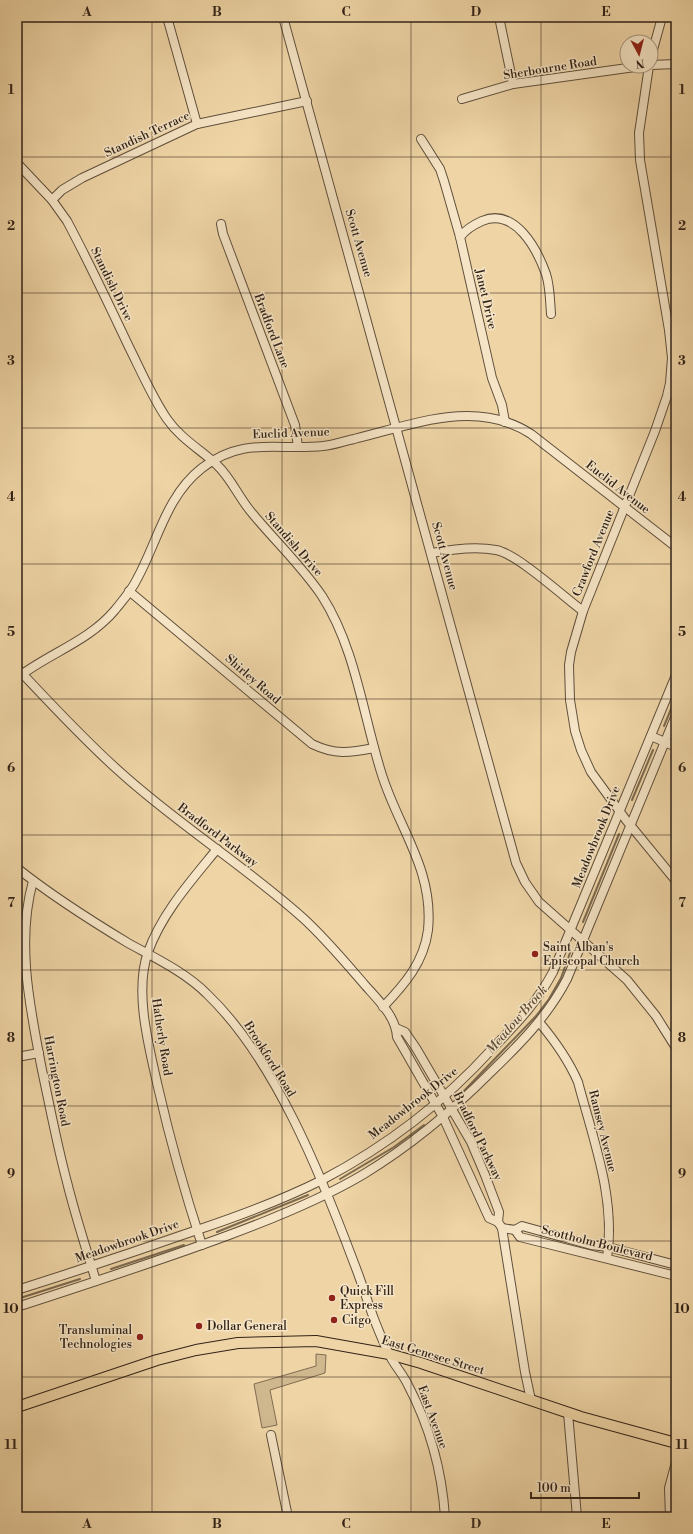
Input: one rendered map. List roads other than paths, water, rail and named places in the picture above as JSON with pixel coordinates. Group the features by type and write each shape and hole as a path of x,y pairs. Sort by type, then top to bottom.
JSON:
{"main road":[{"name":"East Genesee Street","path":"17,1407 157,1360 214,1346 316,1340 388,1354 421,1363 568,1413 676,1443"}],"street":[{"path":"167,17 197,124"},
{"name":"Scott Avenue","path":"283,17 398,429 516,863 525,882 539,902 627,980 656,1016 676,1048"},
{"path":"499,17 513,84"},
{"path":"657,34 662,17"},
{"path":"659,65 676,64"},
{"name":"Sherbourne Road","path":"462,99 513,84 619,69"},
{"name":"Crawford Avenue","path":"649,74 639,133 640,160 669,330 674,371 655,431 582,612 571,652 569,666 570,700 581,750 598,784 630,826 676,880"},
{"name":"Standish Terrace","path":"52,200 62,190 82,178 197,124 307,101"},
{"name":"Janet Drive","path":"421,139 440,169 444,181 460,237 492,378 502,405 506,422"},
{"name":"Standish Drive","path":"17,163 52,200 70,227 150,388 168,420 181,435 219,466 251,511 301,566 323,597 348,650 383,778 417,856 426,883 428,899 428,930 420,959 404,985 383,1007"},
{"path":"460,237 474,224 487,219 505,220 514,224 529,241 543,268 546,276 551,314"},
{"name":"Bradford Lane","path":"221,224 223,234 296,425 298,447"},
{"name":"Euclid Avenue","path":"19,673 74,645 97,628 115,610 138,579 164,519 174,500 190,478 211,460 242,448 270,446 324,446 450,416 490,417 514,424 532,434 676,548"},
{"path":"432,553 456,549 497,550 507,554 546,582 582,612"},
{"name":"Shirley Road","path":"129,591 312,744 325,750 338,753 374,748"},
{"name":"Bradford Parkway","path":"19,673 118,770 162,809 217,849 303,918 333,948 383,1007 396,1028 397,1037 443,1117 489,1218 500,1225"},
{"name":"Meadowbrook Drive","path":"17,1290 246,1213 321,1180 351,1164 395,1135 445,1096 471,1072 541,994 553,972 676,675"},
{"path":"17,1307 153,1263 266,1221 365,1174 453,1109 511,1053 556,1001 583,941 676,715"},
{"path":"651,736 676,747"},
{"name":"Hatherly Road","path":"202,1245 169,1133 152,1059 143,1004 144,976 148,954 157,928 217,849"},
{"name":"Brookford Road","path":"17,868 33,881 98,925 182,975 205,992 226,1013 272,1082 321,1180 388,1354"},
{"name":"Harrington Road","path":"33,881 24,927 28,988 39,1053 67,1183 96,1281"},
{"name":"Ramsey Avenue","path":"539,1022 560,1048 571,1065 578,1082 608,1202 610,1228 607,1258"},
{"name":"Bradford Parkway","path":"396,1028 405,1032 453,1109 485,1175 499,1212 525,1372 531,1400"},
{"path":"17,1057 39,1053"},
{"name":"Scottholm Boulevard","path":"500,1225 515,1230 520,1237 676,1276"},
{"name":"Scottholm Boulevard","path":"515,1230 522,1226 591,1245 608,1247 676,1265"},
{"name":"East Avenue","path":"388,1354 408,1383 429,1434 437,1464 445,1517"},
{"path":"568,1413 577,1517"},
{"path":"271,1435 288,1517"},
{"path":"670,1517 668,1488 676,1462"}],"waterway":[{"name":"Meadow Brook","path":"664,726 676,697"},
{"name":"Meadow Brook","path":"632,800 653,750"},
{"name":"Meadow Brook","path":"583,922 619,834"},
{"name":"Meadow Brook","path":"463,1092 536,1016 549,999 561,978 571,950"},
{"name":"Meadow Brook","path":"340,1179 394,1147 424,1125"},
{"name":"Meadow Brook","path":"217,1232 308,1195"},
{"name":"Meadow Brook","path":"111,1269 184,1245"},
{"name":"Meadow Brook","path":"17,1299 80,1279"}],"place":[{"name":"Saint Alban's Episcopal Church","path":"535,954"},
{"name":"Quick Fill Express","path":"332,1298"},
{"name":"Citgo","path":"334,1320"},
{"name":"Dollar General","path":"199,1326"},
{"name":"Transluminal Technologies","path":"140,1337"}]}
